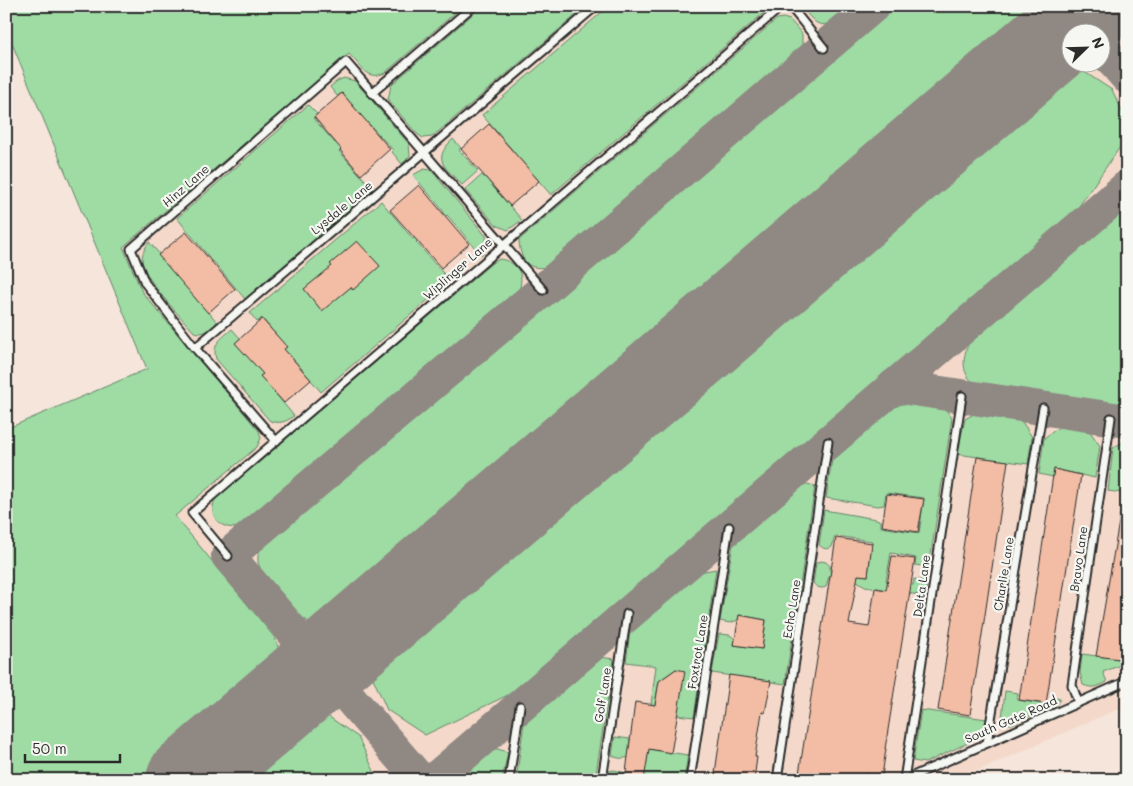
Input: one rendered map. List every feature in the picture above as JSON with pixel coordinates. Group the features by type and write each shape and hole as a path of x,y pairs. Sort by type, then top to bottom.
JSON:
{"lane":[{"path":"473,6 372,93 543,290"},
{"name":"Lysdale Lane","path":"195,348 596,6"},
{"name":"Wiplinger Lane","path":"228,556 192,513 782,6"},
{"path":"790,6 824,48"},
{"name":"Hinz Lane","path":"195,348 144,282 131,249 346,62 372,93"},
{"path":"195,348 276,441"},
{"name":"Delta Lane","path":"904,780 962,396"},
{"name":"Charlie Lane","path":"987,743 1043,408"},
{"name":"Bravo Lane","path":"1078,702 1072,685 1111,418"},
{"name":"Echo Lane","path":"777,780 828,442"},
{"name":"Foxtrot Lane","path":"690,780 728,527"},
{"name":"Golf Lane","path":"602,780 627,614"},
{"name":"South Gate Road","path":"904,780 1127,681"},
{"path":"510,780 520,706"}],"shaded area":[{"path":"6,6 1127,6 1127,705 957,780 6,780 6,429 147,369 6,29"}],"green space":[{"path":"6,6 463,6 385,73 378,75 369,74 349,54 123,247 142,292 259,431 261,438 257,447 175,516 275,638 278,649 276,661 268,675 145,780 6,780 6,429 147,369 6,29"},
{"path":"482,6 587,6 432,137 423,138 417,134 388,100 391,85"},
{"path":"609,6 772,6 551,195 518,157 489,182 522,220 508,230 496,225 465,190 482,175 485,178 515,153 482,115"},
{"path":"803,6 851,6 832,22 822,25 812,19"},
{"path":"889,6 1032,6 1036,15 339,614 314,623 307,621 290,607 265,577 260,568 258,556 265,540"},
{"path":"777,19 790,20 802,34 802,49 547,267 534,267 526,262 521,252 519,240"},
{"path":"1063,72 1084,72 1112,90 1127,121 1127,137 1077,209 510,694 425,735 387,710 369,669 370,664"},
{"path":"344,78 355,81 409,144 410,156 402,164 392,152 393,150 369,124 339,151 373,189 245,299 213,261 186,285 217,322 207,331 201,333 194,332 155,287 149,277 142,260 146,246 149,242 182,280 209,257 177,218 308,105 317,114 313,118 335,143 364,119 342,93 337,96 330,87"},
{"path":"453,139 461,148 459,150 478,171 462,185 446,168 442,158 446,146"},
{"path":"424,169 431,170 486,236 484,251 481,255 447,215 416,242 450,281 321,392 288,353 261,376 294,416 283,422 270,421 216,359 216,345 232,329 240,338 236,343 286,347 262,318 257,322 250,313 381,201 413,239 444,212 413,175"},
{"path":"1127,207 1127,410 982,387 970,380 964,362 969,342"},
{"path":"500,259 511,263 518,270 521,279 519,290 252,520 243,526 235,528 218,522 213,511 216,498 493,262"},
{"path":"904,403 943,405 952,418 929,567 915,565 916,558 891,553 886,581 913,585 914,579 927,581 925,596 865,586 857,581 829,576 826,587 818,587 813,583 816,563 821,561 826,562 830,566 830,571 868,576 872,541 835,536 832,547 827,549 822,547 819,545 824,510 876,519 881,521 881,527 919,533 924,498 886,493 884,505 878,506 826,498 832,459 890,409"},
{"path":"979,411 1019,417 1032,437 1028,464 957,454 965,419"},
{"path":"1063,424 1087,427 1100,446 1095,478 1054,469 1053,477 1039,474 1044,438"},
{"path":"1127,439 1127,483 1124,483 1122,493 1108,491 1113,448"},
{"path":"803,483 815,486 785,684 712,673 719,634 730,635 735,639 734,645 762,649 766,620 739,615 738,620 730,623 720,621 733,544"},
{"path":"716,569 694,717 677,715 676,669 659,681 655,705 651,704 656,666 626,662 630,631 699,572"},
{"path":"1082,654 1127,660 1127,674 1125,674 1121,665 1103,672 1107,682 1095,687 1083,685 1080,673"},
{"path":"600,657 614,659 595,780 516,780 524,723"},
{"path":"1005,691 1018,693 1017,700 1050,705 1052,697 1060,699 1057,705 1009,724 1002,718"},
{"path":"921,710 987,719 985,734 925,763 913,761"},
{"path":"313,712 322,712 358,737 376,776 373,780 235,780"},
{"path":"615,737 630,739 629,746 688,755 684,780 644,780 629,757 620,758 612,755"},
{"path":"494,748 508,752 502,780 458,780"},
{"path":"614,770 626,773 629,780 608,780 609,771"}],"building":[{"path":"342,93 390,149 361,175 314,117"},
{"path":"489,124 539,181 510,206 461,149"},
{"path":"419,185 469,244 441,268 390,210"},
{"path":"186,232 235,289 208,313 158,255"},
{"path":"357,241 380,266 353,290 351,287 322,311 304,289 332,266 330,264"},
{"path":"262,319 287,347 284,349 311,380 284,403 260,376 263,374 235,343"},
{"path":"977,457 1008,461 970,715 938,710"},
{"path":"1054,469 1081,475 1046,704 1019,700"},
{"path":"887,494 924,499 918,532 882,526"},
{"path":"1122,504 1127,505 1127,660 1096,656"},
{"path":"836,538 872,543 868,576 858,575 849,624 869,627 875,588 886,590 892,556 915,559 882,776 864,774 862,780 798,780"},
{"path":"739,615 766,620 762,649 734,645"},
{"path":"676,669 685,671 671,753 649,749 644,780 625,780 635,702 655,705 659,681"},
{"path":"729,675 771,681 765,713 762,712 755,757 757,757 754,780 714,780"}],"taxiway":[{"path":"420,780 228,556 543,290 873,6"},
{"path":"1066,6 1080,22"},
{"path":"1110,57 1127,77"},
{"path":"434,780 1127,187"},
{"path":"894,386 1127,421"}],"runway":[{"path":"189,780 1093,6"}]}
